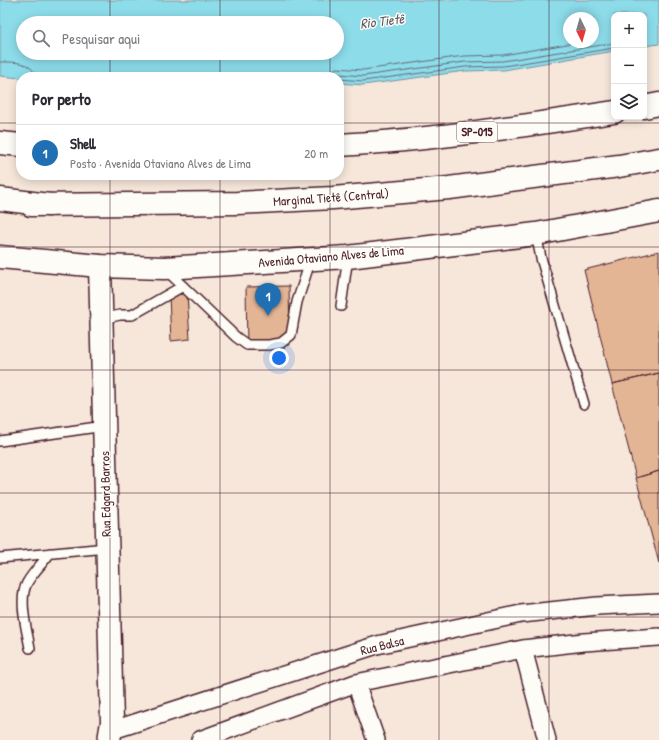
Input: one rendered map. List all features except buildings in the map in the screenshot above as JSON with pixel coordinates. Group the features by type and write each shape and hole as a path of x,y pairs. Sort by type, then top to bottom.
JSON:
{"main road":[{"path":"647,106 659,104"},
{"name":"SP-015","path":"344,145 398,141 517,127 611,112"},
{"path":"0,143 16,144"},
{"name":"Marginal Tietê (Central)","path":"0,205 237,203 333,198 450,188 619,166 659,159"},
{"path":"0,199 49,205"},
{"name":"Avenida Otaviano Alves de Lima","path":"0,256 100,266 164,268 348,256 536,234 659,211"},
{"name":"Rua Edgard Barros","path":"100,266 112,733"}],"street":[{"name":"Rua Balsa","path":"112,733 377,645 522,614 597,606 659,603"},
{"path":"200,740 356,683 523,649 584,642 659,637"},
{"path":"523,649 547,740"},
{"path":"356,683 376,740"}],"lane":[{"path":"536,234 541,258 584,404"},
{"path":"341,306 348,256"},
{"path":"164,268 236,337 247,344 269,345 281,343 291,335 297,302 311,258"},
{"path":"101,319 120,315 132,315 183,286"},
{"path":"0,442 104,426"},
{"path":"0,558 107,548"},
{"path":"30,648 23,601 24,592 26,584 50,553"}],"water":[{"name":"Rio Tietê","path":"0,0 659,0 659,44 647,46 647,12 611,12 611,52 504,70 465,71 363,85 344,83 344,72 16,72 16,78 0,76"}],"place":[{"name":"Shell","path":"268,316"}]}
